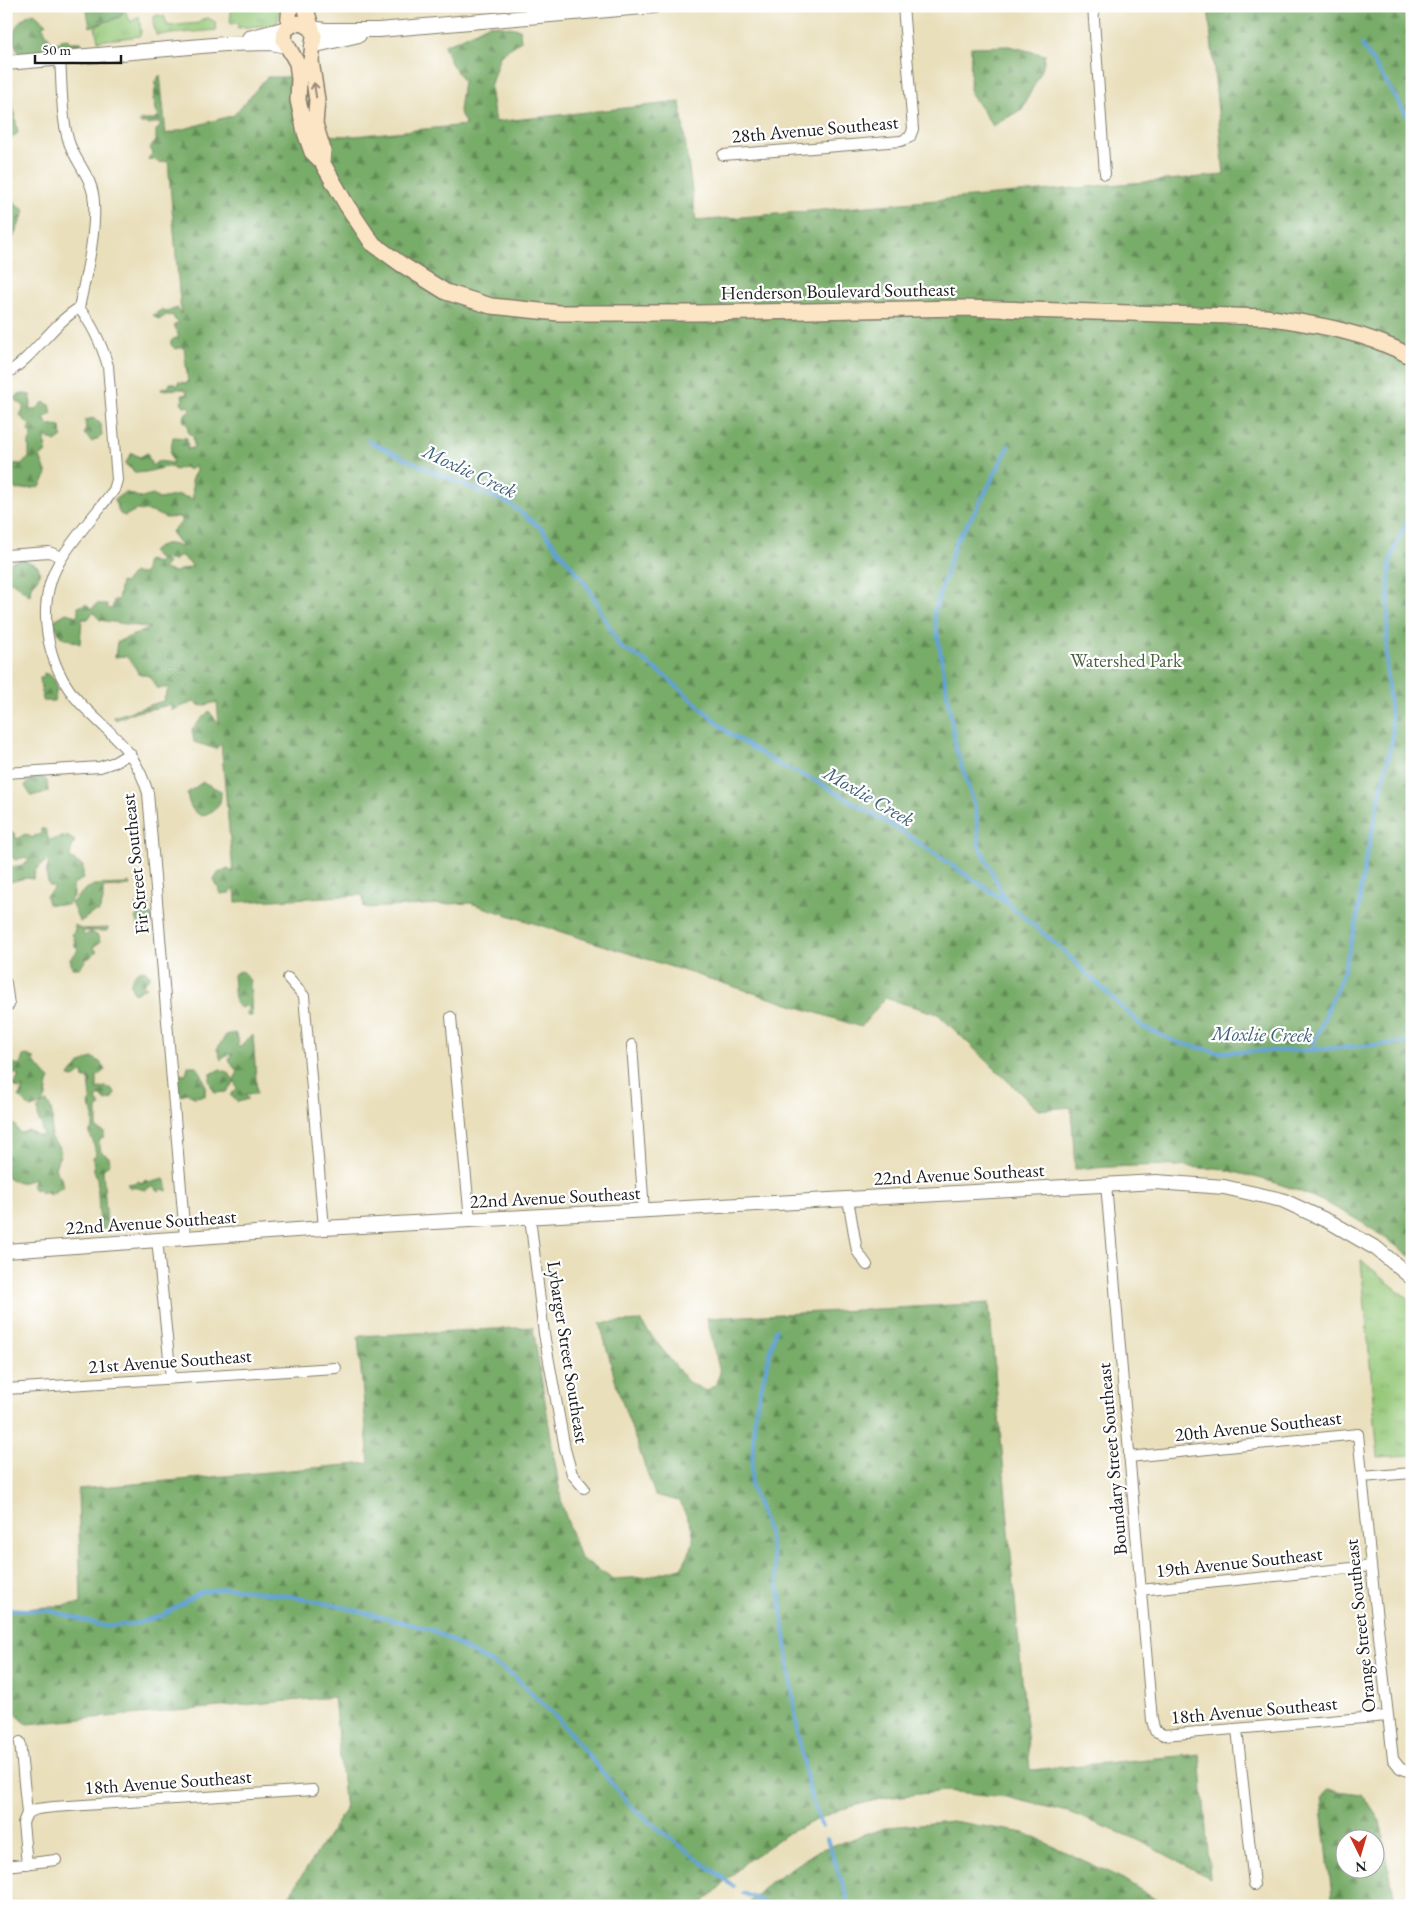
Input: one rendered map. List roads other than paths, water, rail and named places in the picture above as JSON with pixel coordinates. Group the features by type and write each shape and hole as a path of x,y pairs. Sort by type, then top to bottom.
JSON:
{"main road":[{"path":"288,28 290,6"},
{"path":"305,6 314,36 312,46 301,53 288,48 284,35 288,28 293,24 302,23 311,28"},
{"name":"Henderson Boulevard Southeast","path":"312,46 311,71 316,100 315,124 323,150 322,162"},
{"name":"Henderson Boulevard Southeast","path":"288,48 297,63 299,79 298,100 305,132 312,152 322,162 346,204 372,242 401,264 446,292 491,306 559,313 699,314 962,308 1265,317 1314,324 1389,344 1412,357"}],"street":[{"path":"311,28 325,30 379,30 591,9 654,6"},
{"name":"28th Avenue Southeast","path":"723,156 901,141 910,137 913,129 903,6"},
{"path":"1093,6 1106,174"},
{"path":"225,44 288,28"},
{"path":"312,46 328,44 379,30"},
{"path":"6,63 150,49 225,44 271,43 288,48"},
{"path":"6,374 18,367 68,315 79,308 91,245 94,201 92,187 86,171 68,140 60,59"},
{"name":"Fir Street Southeast","path":"79,308 88,319 108,366 117,480 114,490 62,557 53,578 47,608 47,625 51,653 63,680 75,697 130,753 143,776 148,793 184,1237"},
{"path":"6,555 49,552 62,557"},
{"path":"6,773 100,767 115,762 130,753"},
{"path":"288,978 304,996 324,1228"},
{"path":"6,983 9,1005"},
{"path":"451,1017 470,1220"},
{"path":"632,1045 644,1211"},
{"name":"22nd Avenue Southeast","path":"6,1251 324,1228 1156,1182 1224,1187 1282,1200 1332,1223 1376,1249 1412,1278"},
{"name":"Boundary Street Southeast","path":"1106,1184 1140,1590 1152,1720 1155,1730"},
{"path":"848,1199 858,1251 867,1266"},
{"name":"Lybarger Street Southeast","path":"530,1217 544,1334 565,1449 572,1474 584,1488"},
{"path":"157,1240 171,1378"},
{"name":"21st Avenue Southeast","path":"6,1389 336,1368"},
{"name":"20th Avenue Southeast","path":"1129,1457 1358,1434 1362,1477"},
{"path":"1362,1477 1412,1473"},
{"name":"Orange Street Southeast","path":"1362,1477 1393,1758 1400,1768 1412,1773"},
{"name":"19th Avenue Southeast","path":"1140,1590 1371,1566"},
{"name":"18th Avenue Southeast","path":"1155,1730 1164,1735 1387,1716"},
{"path":"1237,1730 1254,1885"},
{"path":"20,1742 27,1813 23,1823 27,1864"},
{"name":"18th Avenue Southeast","path":"27,1813 37,1809 54,1807 312,1790"},
{"path":"6,1866 56,1860"}],"waterway":[{"path":"1362,45 1412,123"},
{"name":"Moxlie Creek","path":"368,441 436,473 510,504 542,529 588,587 620,647 642,659 670,680 730,734 781,766 816,781 903,832 1006,902 1056,944 1143,1027 1179,1043 1218,1052 1311,1050 1412,1042"},
{"path":"1006,901 979,845 976,810 956,748 934,613 956,541 976,510 1009,446"},
{"path":"1311,1050 1343,973 1357,920 1364,868 1393,736 1386,667 1390,561 1407,520 1412,486"},
{"path":"776,1329 755,1412 751,1485 768,1532 780,1596 798,1735 811,1798 822,1827"},
{"path":"6,1609 51,1611 104,1626 134,1624 164,1615 200,1592 229,1588 289,1596 338,1606 432,1630 513,1675 559,1720 633,1809 733,1886"},
{"path":"827,1839 850,1906"},
{"path":"743,1893 773,1906"}],"park label":[{"name":"Watershed Park","path":"1126,660"}]}
